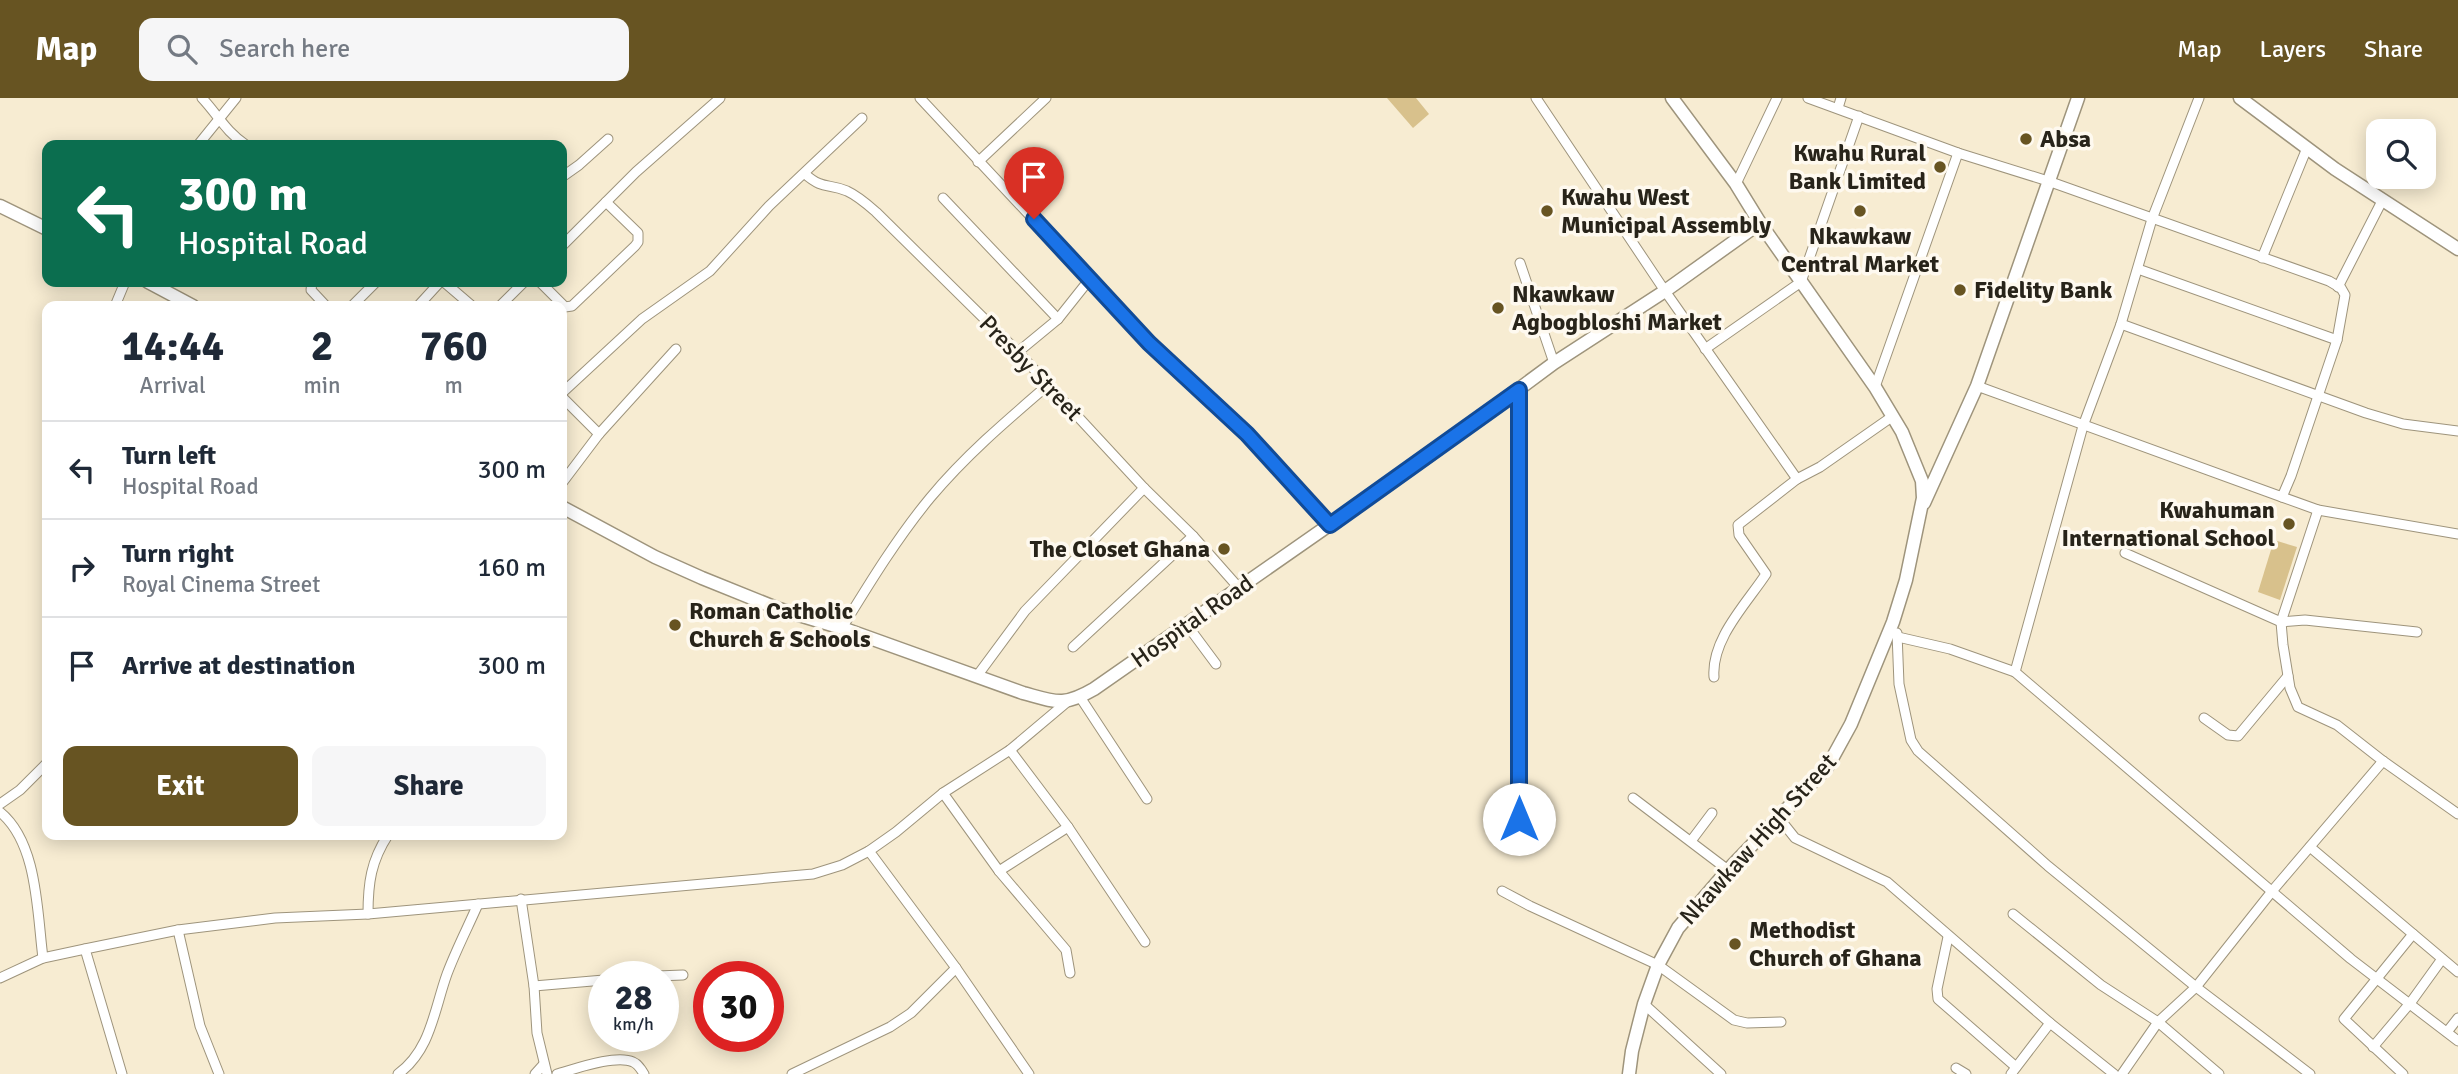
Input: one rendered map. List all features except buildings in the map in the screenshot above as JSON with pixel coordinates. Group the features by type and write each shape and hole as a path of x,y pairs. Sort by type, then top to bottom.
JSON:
{"main road":[{"name":"Nkawkaw High Street","path":"1629,1074 1644,1004 1658,965 1678,928 1728,870 1828,766 1861,705 1906,580 1923,498 1922,481 1902,432 1875,387 1760,223 1736,184 1672,98"},
{"path":"1920,513 1977,386 2078,98"},
{"path":"2240,98 2382,201 2458,249"},
{"path":"0,206 42,227"},
{"name":"Hospital Road","path":"1074,700 1187,625 1431,454 1554,363 1665,291 1760,223"},
{"path":"157,287 184,301"},
{"path":"567,510 655,557 779,609 842,628 1051,701 1074,700"}],"street":[{"path":"202,98 221,118 228,134 238,140"},
{"path":"202,140 236,98"},
{"path":"567,241 636,172 720,98"},
{"path":"920,98 1149,343 1247,434 1330,525"},
{"path":"978,162 1035,101 1046,98"},
{"path":"1536,98 1665,291 1797,479"},
{"path":"1736,184 1777,98"},
{"path":"1808,98 1958,153 2048,181 2329,281 2338,287 2345,295 2337,340 2282,497"},
{"path":"1838,108 1841,98"},
{"path":"2015,672 2083,426 2121,324 2152,219 2199,98"},
{"path":"1705,349 1801,282 1859,116"},
{"path":"567,390 642,319 710,271 769,206 862,118"},
{"path":"567,173 608,139"},
{"path":"2262,258 2307,148"},
{"path":"1875,387 1958,153"},
{"name":"Presby Street","path":"805,174 817,184 844,189 876,212 1018,352 1239,588"},
{"path":"943,198 1058,319"},
{"path":"2338,287 2382,201"},
{"path":"567,306 576,303 638,242 638,233 606,202"},
{"path":"1520,263 1554,363"},
{"path":"2138,269 2337,340"},
{"path":"1018,352 1058,319 1089,280"},
{"path":"311,287 321,301"},
{"path":"357,301 371,287"},
{"path":"423,301 437,287"},
{"path":"448,287 466,301"},
{"path":"505,301 519,287"},
{"path":"545,287 558,301"},
{"path":"2121,324 2403,424 2458,431"},
{"path":"567,476 599,434 676,349"},
{"path":"842,628 930,498 988,436 1048,386"},
{"path":"1977,386 2318,510 2458,534"},
{"path":"1519,390 1519,819"},
{"path":"567,400 599,434"},
{"path":"1714,677 1713,667 1719,649 1736,614 1766,573 1739,535 1738,525 1797,479 1821,467 1893,416"},
{"path":"977,676 1025,611 1144,488"},
{"path":"2318,510 2281,622 2288,676 2298,707 2337,725 2458,814"},
{"path":"1073,647 1193,536"},
{"path":"2125,553 2281,622 2313,620 2417,632"},
{"path":"1893,622 1898,637 1899,684 1911,740 1918,751 2048,866 2196,987 2311,1074"},
{"path":"1187,625 1216,664"},
{"path":"1898,637 1950,649 2015,672 2378,980 2458,1041"},
{"path":"2204,718 2228,735 2238,736 2288,676"},
{"path":"0,978 43,958 178,930 275,918 368,914 813,874 842,865 869,851 943,793 1010,750 1074,700 1147,799"},
{"path":"1010,750 1068,827 1145,942"},
{"path":"2122,1074 2158,1022 2196,987 2273,890 2383,761"},
{"path":"0,804 42,768"},
{"path":"943,793 999,871 1066,950 1070,973"},
{"path":"1633,797 1728,870"},
{"path":"0,812 13,825 27,850 43,958"},
{"path":"1690,841 1712,813"},
{"path":"1779,818 1795,838 1887,882 1948,937 2114,1074"},
{"path":"999,871 1068,827"},
{"path":"368,914 368,885 375,860 385,840"},
{"path":"2310,847 2458,972"},
{"path":"869,851 956,968 1028,1074"},
{"path":"1502,891 1658,965 1734,1020 1747,1023 1781,1022"},
{"path":"521,899 534,986 537,1033 546,1069 534,1074"},
{"path":"398,1074 416,1059 439,1009 447,975 478,904"},
{"path":"2013,914 2101,985 2158,1022 2219,1074"},
{"path":"178,930 200,1026 219,1074"},
{"path":"2403,1074 2344,1019 2413,934"},
{"path":"1948,937 1937,989 1938,999 2013,1070 2050,1023"},
{"path":"85,949 122,1074"},
{"path":"2373,1047 2442,959"},
{"path":"792,1074 890,1027 911,1013 956,968"},
{"path":"679,975 683,975"},
{"path":"534,986 588,981"},
{"path":"1644,1004 1721,1074"},
{"path":"2447,1032 2458,1018"},
{"path":"557,1074 617,1059 632,1061 644,1074"},
{"path":"1956,1068 1966,1074"}],"shaded area":[{"path":"1387,98 1416,98 1429,114 1413,128"},
{"path":"2274,540 2297,547 2280,600 2258,592"}],"place":[{"name":"Absa","path":"2026,139"},
{"name":"Kwahu Rural Bank Limited","path":"1940,167"},
{"name":"Kwahu West Municipal Assembly","path":"1547,211"},
{"name":"Nkawkaw Central Market","path":"1860,211"},
{"name":"Fidelity Bank","path":"1960,290"},
{"name":"Nkawkaw Agbogbloshi Market","path":"1498,308"},
{"name":"Kwahuman International School","path":"2289,524"},
{"name":"The Closet Ghana","path":"1224,549"},
{"name":"Roman Catholic Church & Schools","path":"675,625"},
{"name":"Methodist Church of Ghana","path":"1735,944"}],"route":[{"path":"1034,219 1149,343 1247,434 1330,525 1519,390 1519,819"}]}
